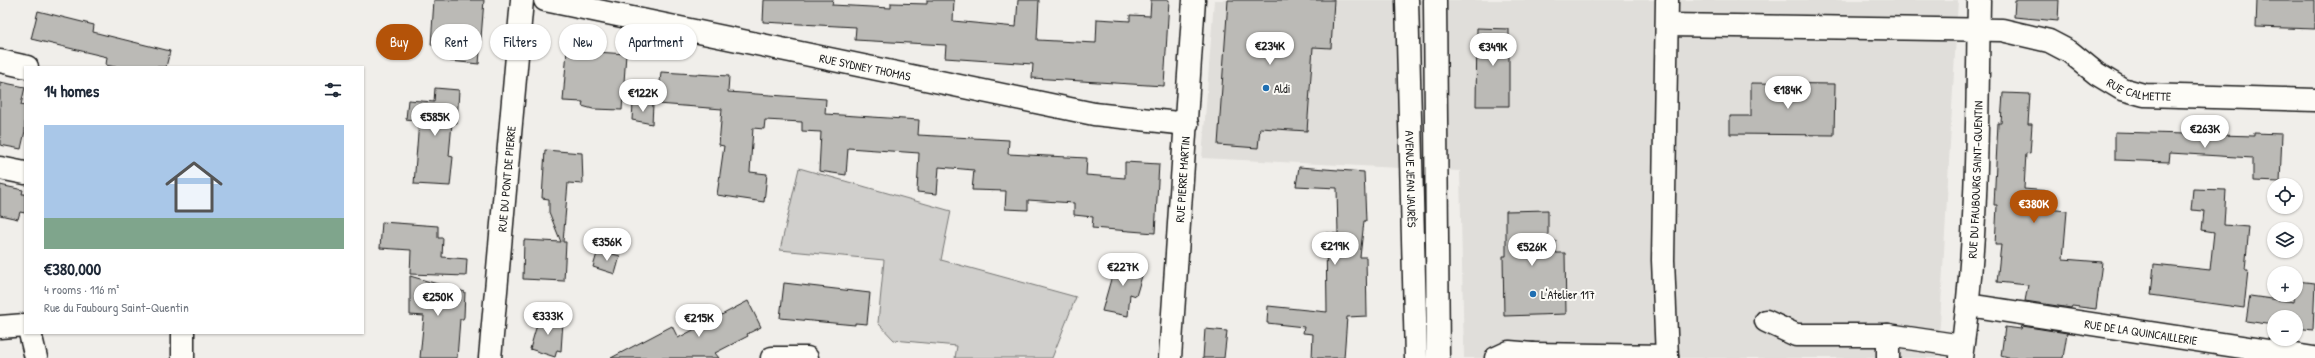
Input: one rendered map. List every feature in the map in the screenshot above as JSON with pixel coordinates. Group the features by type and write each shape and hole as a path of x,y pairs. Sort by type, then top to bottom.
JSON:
{"street":[{"name":"RUE DU PONT DE PIERRE","path":"490,358 522,0"},
{"name":"RUE SYDNEY THOMAS","path":"545,0 1094,114 1187,124"},
{"name":"RUE PIERRE MARTIN","path":"1170,358 1187,124 1194,0"},
{"name":"AVENUE JEAN JAURÈS","path":"1406,0 1416,358"},
{"name":"AVENUE JEAN JAURÈS","path":"1435,0 1438,358"},
{"path":"1496,358 1509,352 1530,356 1667,357 1663,260 1668,25 1667,0"},
{"name":"RUE DU FAUBOURG SAINT-QUENTIN","path":"1961,352 1968,305 1974,230 1979,0"},
{"name":"RUE CALMETTE","path":"1668,25 1979,28 2002,30 2048,41 2070,52 2097,74 2122,89 2144,94 2315,100"},
{"path":"0,61 24,66"},
{"path":"0,168 24,173"},
{"name":"RUE DE LA QUINCAILLERIE","path":"1968,305 2314,358"},
{"path":"1766,321 1796,335 1888,335 1961,352"},
{"path":"0,328 24,325"},
{"path":"30,334 36,358"},
{"path":"183,334 183,358"},
{"path":"1888,335 1888,358"},
{"path":"772,358 807,358"}],"shaded area":[{"path":"1214,0 1958,0 1940,324 1936,358 1464,358 1460,171 1202,158"},
{"path":"799,168 951,211 941,260 1076,297 1052,358 955,358 957,346 894,340 878,323 884,260 780,250"}],"building":[{"path":"434,0 484,0 482,26 482,24 432,24"},
{"path":"764,0 833,0 832,5 891,8 891,3 927,4 927,0 954,0 953,21 1016,27 1018,0 1039,0 1037,40 1096,43 1097,19 1130,21 1130,15 1150,16 1151,0 1169,0 1164,86 1032,78 1033,64 945,58 946,45 855,40 856,27 763,22"},
{"name":"Aldi","path":"1228,0 1334,0 1331,48 1313,47 1307,131 1260,128 1258,148 1218,145"},
{"path":"2015,0 2059,0 2058,21 2014,17"},
{"path":"2257,0 2315,0 2315,29 2256,27"},
{"path":"38,11 94,25 93,32 170,51 166,66 110,66 106,65 107,57 31,39"},
{"path":"1477,28 1509,29 1509,106 1476,106"},
{"path":"607,53 615,53 615,60 626,60 622,110 593,109 582,106 583,102 563,101 566,60 607,60"},
{"path":"450,60 479,60 479,64"},
{"path":"661,72 729,76 728,92 826,99 825,114 919,120 918,135 1009,140 1008,154 1087,158 1086,175 1125,178 1125,162 1159,164 1155,233 1092,228 1093,217 1074,215 1074,203 1028,200 1028,210 1005,209 1006,191 972,190 974,170 939,167 937,194 917,192 919,153 848,148 846,175 819,171 821,132 802,131 802,122 765,120 764,129 753,128 750,172 767,174 764,202 717,195 724,146 719,145 722,109 658,104"},
{"path":"0,82 24,87 21,105 24,106 24,136 21,149 0,145"},
{"path":"1751,83 1835,84 1834,135 1730,134 1730,116 1751,116"},
{"path":"435,88 459,90 457,123 452,123 449,156 453,157 450,186 414,184 419,121 406,119 408,100 434,102"},
{"path":"2003,93 2030,94 2028,124 2032,124 2030,154 2026,153 2024,189 2048,191 2047,209 2067,211 2063,259 2102,262 2096,309 2072,306 2071,308 2025,301 2028,285 1997,282 2001,245 1995,245 1997,205 1994,205 1998,123 2001,123"},
{"path":"633,103 653,104 652,124 632,120"},
{"path":"2115,132 2254,136 2254,133 2282,134 2280,178 2267,178 2267,182 2253,181 2253,158 2170,153 2169,162 2115,160"},
{"path":"545,150 582,153 583,184 568,183 563,242 566,242 564,281 523,279 524,240 561,242 549,212 549,199 542,198"},
{"path":"1299,167 1364,172 1366,221 1364,221 1360,257 1366,257 1367,316 1347,317 1344,358 1312,358 1313,334 1303,333 1304,327 1267,323 1268,306 1327,312 1326,233 1338,234 1337,188 1296,186"},
{"path":"0,185 23,190 24,213 20,212 18,219 0,215"},
{"path":"2193,189 2226,190 2224,225 2249,227 2245,270 2248,270 2244,308 2151,295 2154,264 2210,270 2214,232 2202,230 2204,211 2191,210"},
{"path":"1548,210 1548,241 1556,241 1556,253 1565,253 1566,314 1504,316 1503,256 1506,256 1506,211"},
{"path":"382,222 438,226 438,238 443,238 442,257 467,259 466,276 410,274 411,250 380,248"},
{"path":"598,250 620,256 615,274 593,267"},
{"path":"1117,258 1145,266 1136,296 1130,294 1128,316 1102,311"},
{"path":"410,276 465,292 464,317 463,319 460,319 457,358 420,358 424,316 410,315"},
{"path":"2303,282 2315,283 2313,330 2303,329 2303,310 2267,310 2267,324 2246,321 2250,296 2267,298 2267,302 2303,302"},
{"path":"784,283 870,293 867,324 855,323 855,325 780,318"},
{"path":"748,301 761,327 747,334 748,336 715,353 719,358 611,358 672,326 678,338"},
{"path":"540,314 563,321 561,351 557,350 555,357 530,349"},
{"path":"2022,326 2067,333 2063,358 2008,358 2001,356 2005,327 2021,329"},
{"path":"1205,329 1227,331 1224,358 1203,358"}],"place":[{"name":"Aldi","path":"1266,88"},
{"name":"L'Atelier 117","path":"1533,294"}]}
